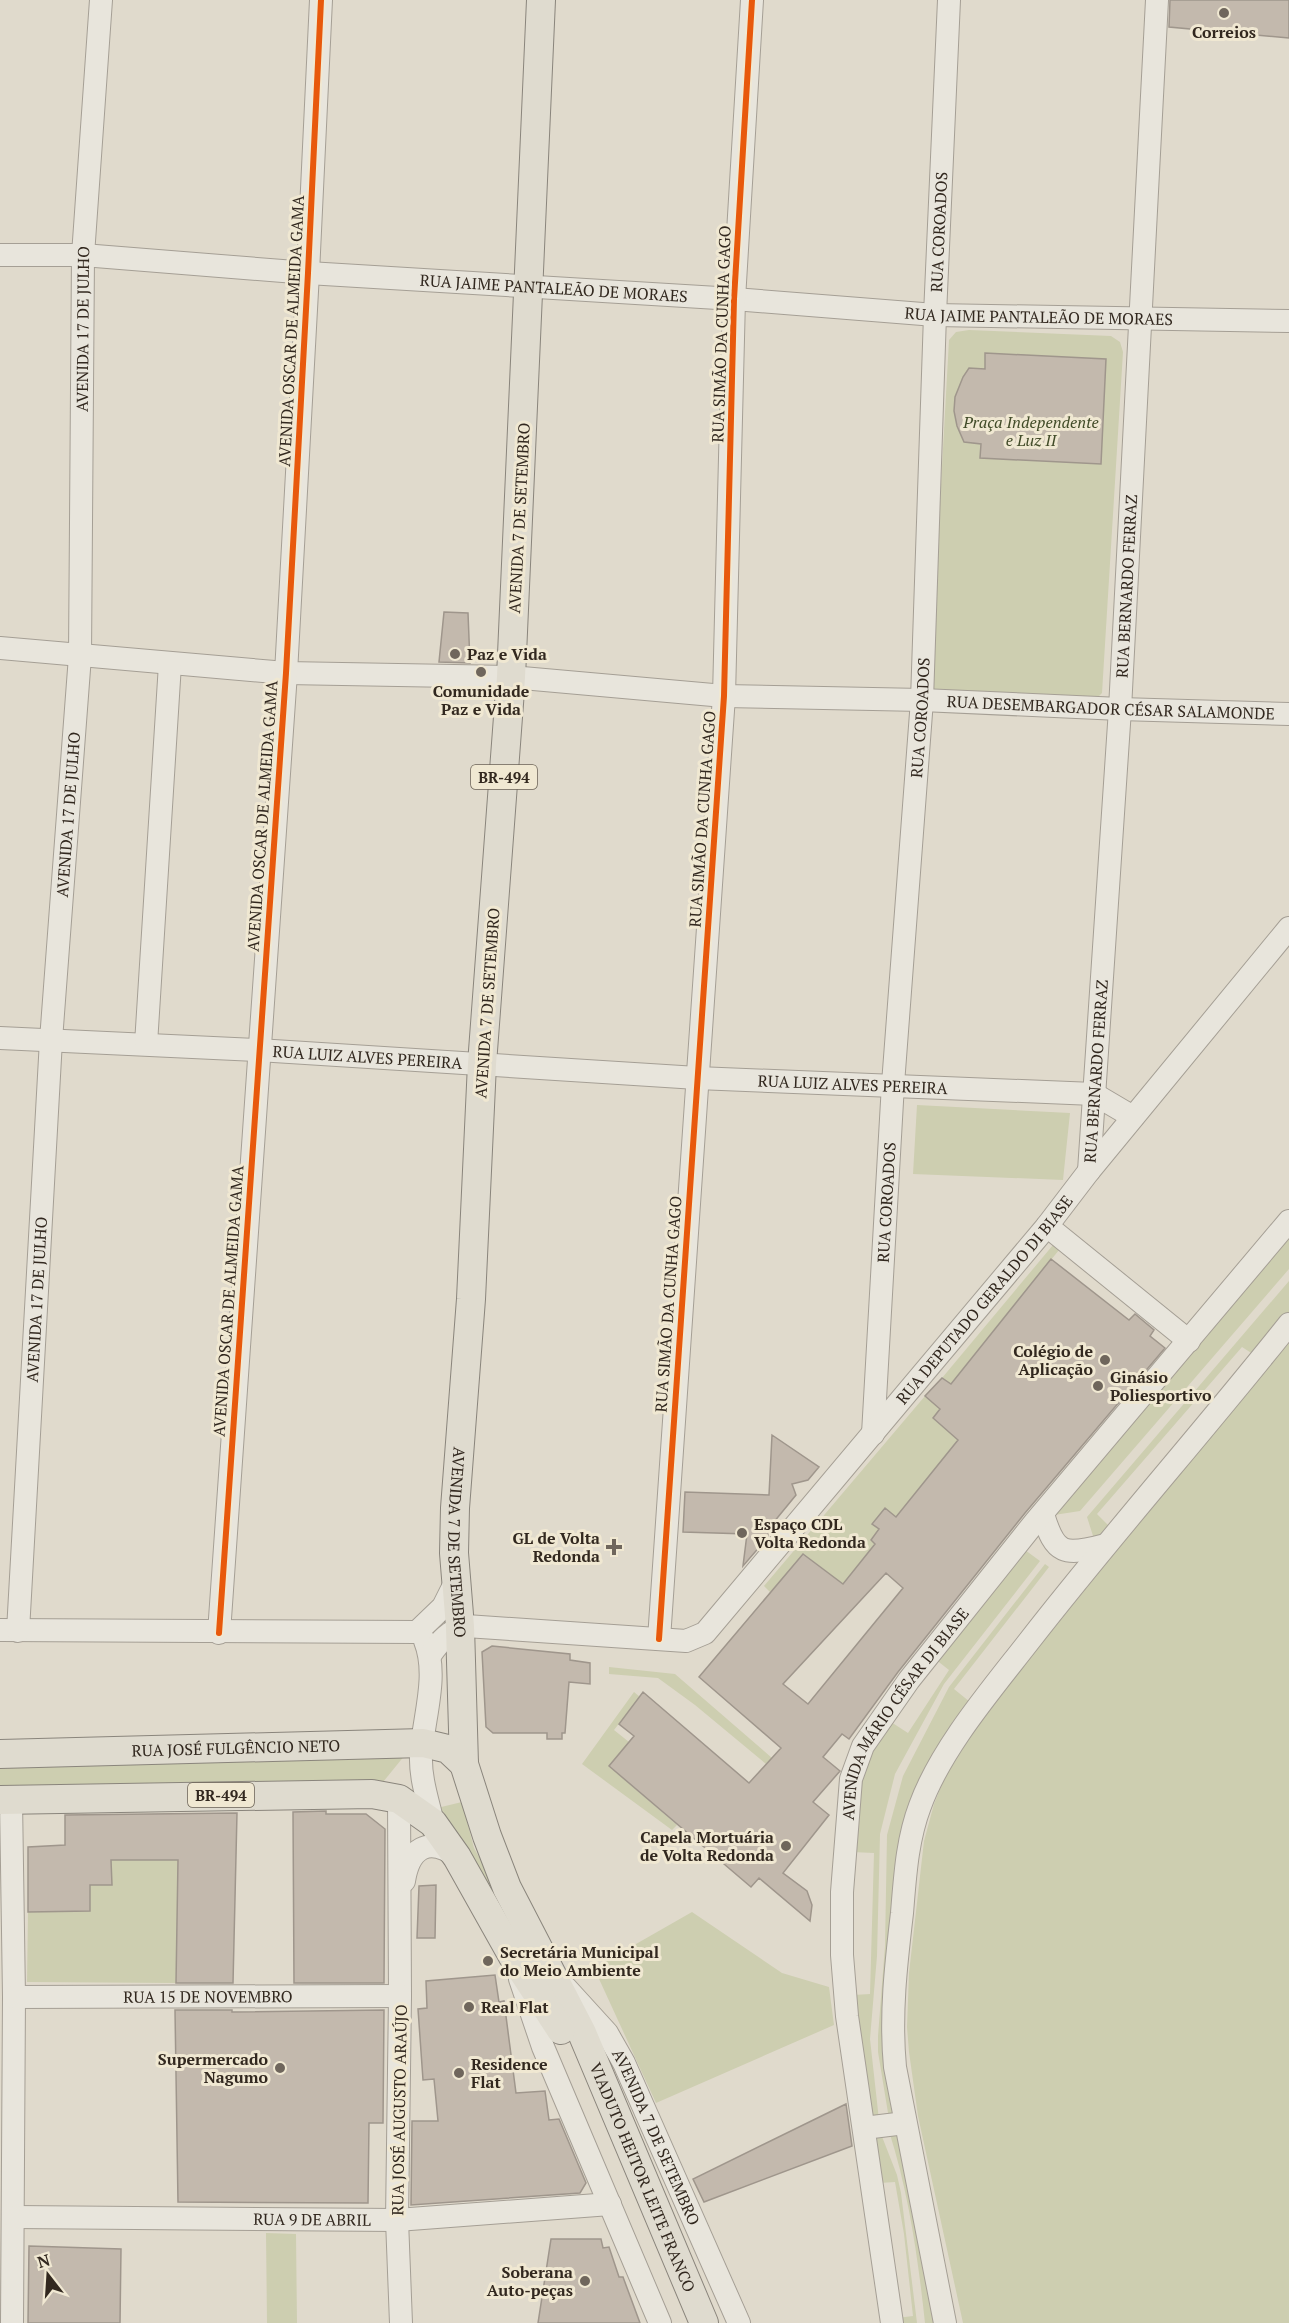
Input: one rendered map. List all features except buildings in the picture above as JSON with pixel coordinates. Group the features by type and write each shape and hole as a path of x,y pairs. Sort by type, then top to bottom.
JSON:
{"main road":[{"name":"AVENIDA 7 DE SETEMBRO","path":"536,7 529,286 511,677 483,1064 454,1553 460,1627 464,1764 503,1879 548,1968 575,2037"},
{"name":"RUA JOSÉ FULGÊNCIO NETO","path":"0,1754 423,1743 448,1749 464,1764"},
{"name":"BR-494","path":"6,1800 372,1794 399,1799 433,1823"},
{"path":"433,1823 457,1857 512,1955 575,2037 628,2176 690,2323"},
{"name":"VIADUTO HEITOR LEITE FRANCO","path":"575,2037 704,2323"}],"street":[{"name":"AVENIDA 17 DE JULHO","path":"9,1631 80,656 83,255 101,0"},
{"name":"AVENIDA OSCAR DE ALMEIDA GAMA","path":"219,1633 285,673 321,0"},
{"name":"RUA SIMÃO DA CUNHA GAGO","path":"659,1639 724,696 734,299 752,0"},
{"name":"RUA COROADOS","path":"873,1434 893,1084 922,700 935,315 949,0"},
{"name":"RUA BERNARDO FERRAZ","path":"1089,1171 1120,709 1157,0"},
{"name":"RUA JAIME PANTALEÃO DE MORAES","path":"0,255 83,255 308,273 734,299 935,315 1289,321"},
{"name":"RUA DESEMBARGADOR CÉSAR SALAMONDE","path":"0,648 285,673 511,677 724,696 922,700 1289,714"},
{"path":"146,1044 170,663"},
{"name":"RUA DEPUTADO GERALDO DI BIASE","path":"460,1627 485,1626 686,1641 705,1633 1047,1226 1089,1171 1289,928"},
{"name":"RUA LUIZ ALVES PEREIRA","path":"0,1038 258,1050 697,1078 893,1084 1094,1094"},
{"path":"1094,1094 1133,1117"},
{"name":"AVENIDA MÁRIO CÉSAR DI BIASE","path":"892,2323 847,2016 842,1955 844,1853 854,1767 869,1736 909,1680 1043,1514 1289,1221"},
{"path":"1047,1226 1189,1341"},
{"path":"945,2323 905,2123 892,2044 893,1999 909,1848 920,1804 933,1775 973,1714 1105,1545 1289,1324"},
{"path":"1043,1514 1052,1541 1062,1549 1084,1550 1105,1545"},
{"path":"9,1631 417,1632 443,1607 456,1581"},
{"path":"430,1654 444,1638 460,1627"},
{"path":"417,1632 425,1641 430,1654 428,1704 421,1767 433,1823"},
{"name":"RUA JOSÉ AUGUSTO ARAÚJO","path":"399,1799 398,1867 401,1897 397,2220 401,2323"},
{"path":"6,1800 14,1998 12,2323"},
{"name":"RUA JOSÉ AUGUSTO ARAÚJO","path":"401,1897 406,1867 415,1852 432,1846 445,1848 457,1857"},
{"path":"512,1955 539,2037 660,2323"},
{"name":"AVENIDA 7 DE SETEMBRO","path":"548,1968 598,2023 615,2046 739,2323"},
{"name":"RUA 15 DE NOVEMBRO","path":"14,1998 400,1996"},
{"path":"864,2128 905,2123"},
{"name":"RUA 9 DE ABRIL","path":"14,2217 397,2220 610,2204"}],"green space":[{"name":"Praça Independente e Luz II","path":"969,330 1111,336 1120,342 1123,352 1102,693 1093,702 935,695 930,685 949,340 956,332"},
{"path":"917,1105 1070,1113 1063,1180 913,1174"},
{"path":"1289,1238 1289,1269 1080,1511 1054,1515"},
{"path":"1053,1245 1059,1250 951,1384 942,1378"},
{"path":"1289,1281 1289,1314 1256,1356 1242,1347 1097,1514 1110,1527 1094,1539 1087,1517"},
{"path":"1289,1340 1289,2323 963,2323 918,2116 907,2027 909,1973 924,1841 934,1804 945,1777 986,1712"},
{"path":"925,1396 940,1409 933,1418 943,1427 966,1431 896,1517 885,1509 873,1524 884,1533 881,1537 876,1533 871,1539 875,1544 843,1584 804,1554 770,1592 764,1586"},
{"path":"1025,1550 1040,1561 944,1684 895,1774 880,1834 877,1956 870,2039 879,2120 872,2120 853,1995 870,1994 874,1853 852,1852 863,1765 891,1722 908,1733 949,1670 935,1659"},
{"path":"1045,1564 1049,1567 954,1689 970,1702 919,1780 895,2116 889,2119 878,2052 878,2036 885,1946 887,1835 903,1776 949,1687"},
{"path":"609,1667 675,1674 772,1758 766,1764 695,1705 658,1678 609,1674"},
{"path":"634,1692 640,1697 614,1730 629,1742 609,1766 677,1825 672,1830 582,1764"},
{"path":"405,1755 379,1787 0,1791 0,1757"},
{"path":"462,1802 474,1848 515,1922 507,1927 437,1808"},
{"path":"111,1860 178,1860 176,1983 27,1982 28,1912 90,1911 90,1885 111,1884"},
{"path":"692,1912 782,1973 829,1987 834,2025 656,2103 594,1968"},
{"path":"889,2131 898,2133 937,2323 925,2323 912,2226"},
{"path":"881,2134 897,2175 901,2193 917,2323 898,2323 897,2318 913,2316 904,2234 895,2182 879,2183 872,2138"},
{"path":"266,2233 296,2234 297,2323 267,2323"}],"cycle path":[{"path":"219,1633 286,673 321,0"},
{"path":"659,1639 724,696 734,299 752,0"}],"place":[{"name":"Correios","path":"1224,13"},
{"name":"Paz e Vida","path":"455,654"},
{"name":"Comunidade Paz e Vida","path":"481,672"},
{"name":"Colégio de Aplicação","path":"1105,1360"},
{"name":"Ginásio Poliesportivo","path":"1098,1386"},
{"name":"Espaço CDL Volta Redonda","path":"742,1533"},
{"name":"GL de Volta Redonda","path":"614,1547"},
{"name":"Capela Mortuária de Volta Redonda","path":"786,1846"},
{"name":"Secretária Municipal do Meio Ambiente","path":"488,1961"},
{"name":"Real Flat","path":"469,2007"},
{"name":"Supermercado Nagumo","path":"280,2068"},
{"name":"Residence Flat","path":"459,2073"},
{"name":"Soberana Auto-peças","path":"585,2281"}]}
